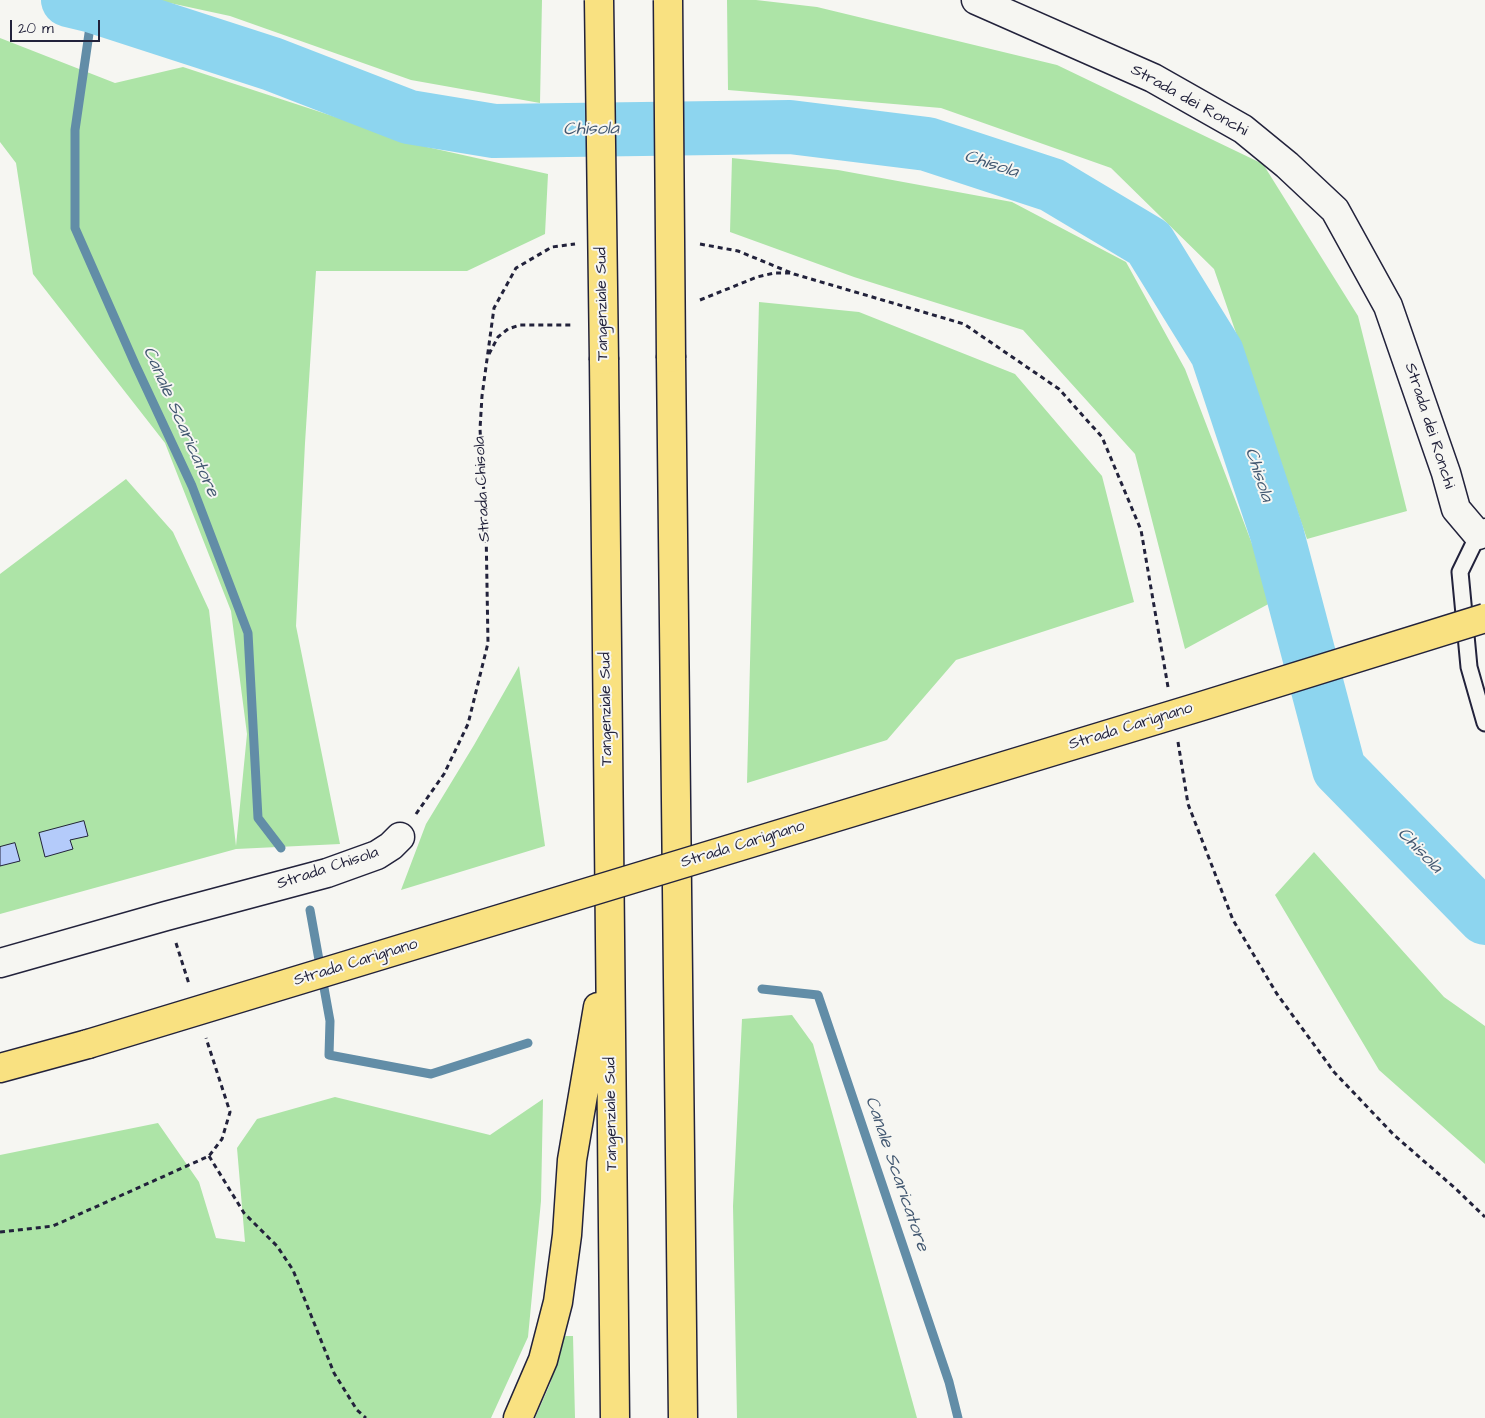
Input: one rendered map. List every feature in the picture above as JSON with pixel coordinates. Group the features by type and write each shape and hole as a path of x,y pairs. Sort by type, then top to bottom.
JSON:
{"main road":[{"name":"Tangenziale Sud","path":"599,0 615,1418"},
{"path":"668,0 683,1418"},
{"name":"Strada Carignano","path":"0,1068 88,1044 1485,618"},
{"path":"518,1418 543,1360 558,1302 567,1235 572,1160 610,936"}],"street":[{"name":"Strada dei Ronchi","path":"976,0 1153,78 1243,129 1287,165 1335,210 1388,306 1446,472 1456,509 1482,534"},
{"name":"Strada Chisola","path":"0,963 327,873 377,855 391,846 400,837"}],"lane":[{"path":"1482,534 1460,572 1469,667 1485,723"}],"path":[{"path":"697,301 757,277 774,273 794,274"},
{"name":"Strada Chisola","path":"400,837 444,774 468,724 488,643 486,527 480,429 482,396 488,357 498,337 508,329 520,325 582,325"},
{"path":"166,916 191,991"},
{"path":"0,1232 53,1226 209,1156 222,1139 230,1112 206,1038"},
{"path":"209,1156 244,1214 277,1246 293,1270 334,1374 357,1410 366,1418"}],"green space":[{"path":"156,0 542,0 540,103 411,80 230,16"},
{"path":"727,0 756,0 817,7 1057,65 1263,164 1358,316 1407,511 1307,539 1214,269 1111,168 941,108 728,90"},
{"path":"0,38 115,83 183,67 427,147 548,174 545,234 467,271 316,271 296,626 340,844 236,849 0,914 0,574 126,479 173,532 209,610 236,846 247,734 231,611 165,443 33,274 16,163 0,142"},
{"path":"732,158 838,170 1012,202 1126,262 1185,369 1274,601 1185,649 1135,454 1023,330 854,277 730,232"},
{"path":"759,302 859,312 1015,374 1102,476 1134,602 956,660 887,740 747,783"},
{"path":"519,666 545,846 401,890 426,824"},
{"path":"1314,852 1444,997 1485,1026 1485,1164 1379,1070 1275,895"},
{"path":"792,1015 813,1044 917,1418 737,1418 733,1206 742,1019"},
{"path":"335,1097 490,1135 543,1099 541,1201 528,1337 491,1418 0,1418 0,1155 158,1123 199,1182 216,1238 245,1242 237,1148 257,1119"},
{"path":"564,1336 573,1336 575,1418 535,1418 550,1384"}],"building":[{"path":"84,821 88,836 70,840 73,849 45,857 39,833"},
{"path":"15,843 20,861 0,866 0,847"}],"waterway":[{"name":"Chisola","path":"68,0 93,6 272,64 409,117 494,131 790,127 927,144 1052,185 1149,243 1217,353 1277,534 1339,769 1485,918"},
{"name":"Canale Scaricatore","path":"93,6 75,130 75,228 135,364 192,486 248,633 258,818 281,848"},
{"name":"Canale Scaricatore","path":"310,910 330,1021 329,1055 431,1074 528,1043"},
{"name":"Canale Scaricatore","path":"762,989 818,995 949,1382 958,1418"}]}
